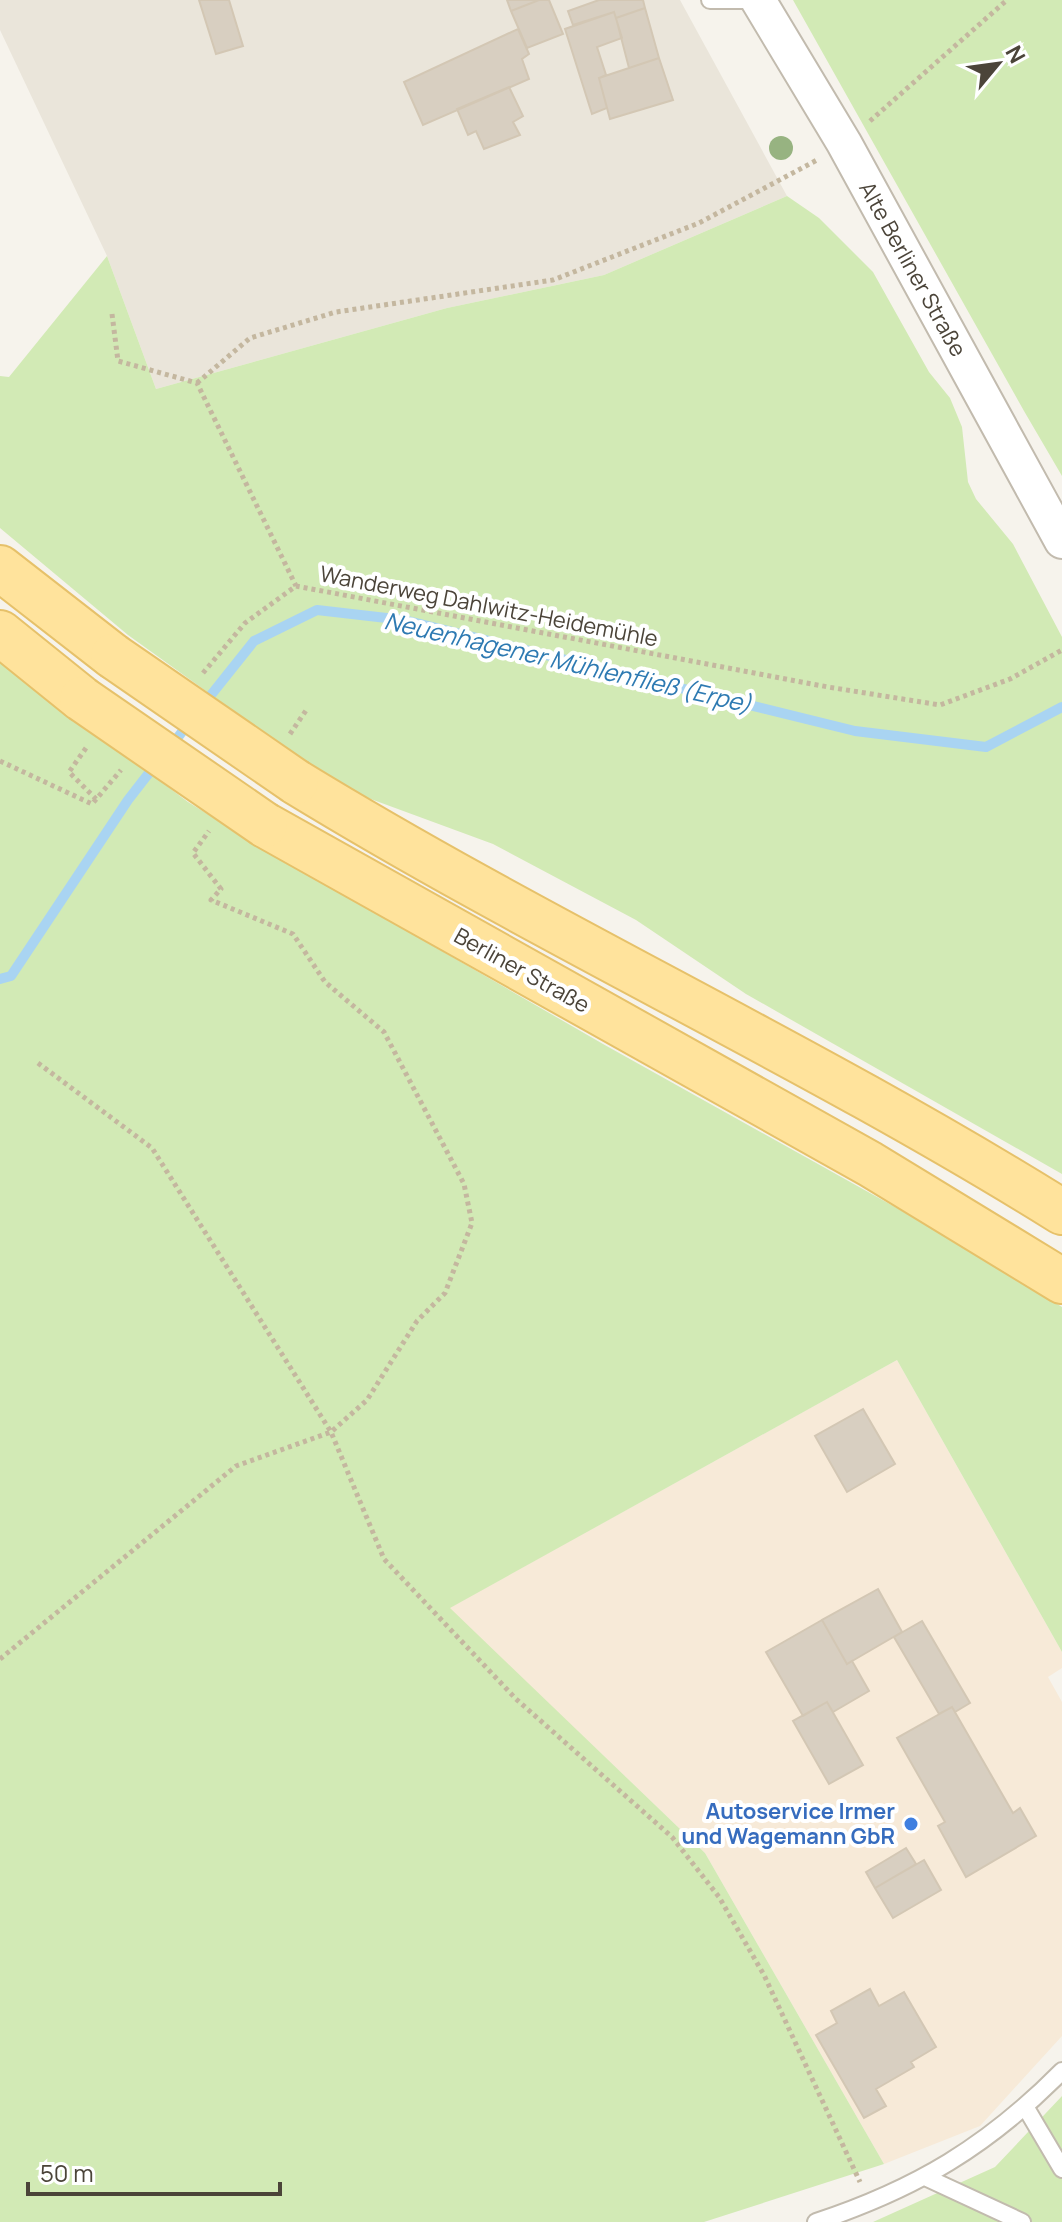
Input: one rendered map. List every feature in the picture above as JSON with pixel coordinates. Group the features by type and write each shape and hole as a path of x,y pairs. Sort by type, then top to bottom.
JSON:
{"main road":[{"path":"0,568 113,656 296,782 407,850 791,1057 1062,1212"},
{"name":"Berliner Straße","path":"0,633 88,718 265,825 870,1164 1062,1281"}],"street":[{"name":"Alte Berliner Straße","path":"758,0 852,137 1062,541"}],"lane":[{"path":"710,0 758,0"},
{"path":"816,2222 872,2204 979,2146 1026,2108 1062,2071"},
{"path":"1026,2108 1062,2169"},
{"path":"925,2177 1022,2222"}],"path":[{"path":"197,383 250,338 336,312 553,280 699,223 852,137 1007,0"},
{"path":"112,314 118,361 197,383 296,586"},
{"name":"Wanderweg Dahlwitz-Heidemühle","path":"196,682 245,623 296,586 828,687 940,705 1010,679 1062,650"},
{"path":"289,735 307,709"},
{"path":"88,718 69,772 96,799"},
{"path":"0,761 92,804 126,764"},
{"path":"0,1659 236,1466 331,1432 367,1400 417,1321 445,1293 472,1223 464,1184 384,1032 325,982 293,934 211,900 221,889 193,853 213,825"},
{"path":"38,1063 152,1148 331,1432 384,1559 516,1699 672,1837 719,1897 764,1975 872,2204"}],"shaded area":[{"path":"0,0 680,0 787,196 604,275 447,308 156,389 107,256 0,30"},
{"path":"897,1360 1062,1652 1062,1668 1048,1677 1062,1702 1062,2036 980,2126 884,2164 705,1853 449,1608"}],"green space":[{"path":"793,0 1062,0 1062,476 1024,411"},
{"path":"787,196 819,218 873,272 929,372 950,398 962,427 968,482 976,499 1013,544 1062,637 1062,1174 746,994 636,920 493,844 368,798 309,765 128,635 0,528 0,376 9,377 107,256 156,389 447,308 604,275"},
{"path":"0,660 188,802 253,842 603,1044 963,1245 1062,1307 1062,1652 897,1360 450,1608 705,1853 884,2164 704,2222 0,2222"},
{"path":"1062,2096 1062,2222 873,2222 995,2167"}],"building":[{"path":"199,0 229,0 243,46 216,54"},
{"path":"507,0 539,0 511,11"},
{"path":"539,0 549,0 563,34 527,48 511,11"},
{"path":"599,0 643,0 645,8 616,18 614,12 573,25 568,11"},
{"path":"645,8 659,58 629,68 616,18"},
{"path":"614,12 622,38 597,47 606,75 599,78 607,108 592,114 565,29"},
{"path":"518,29 529,54 522,59 529,79 423,125 404,82"},
{"path":"659,58 673,100 610,119 599,78"},
{"path":"509,87 523,116 513,122 520,135 484,149 476,131 468,135 457,109"},
{"path":"863,1409 895,1464 847,1492 815,1436"},
{"path":"878,1589 902,1632 847,1664 822,1620"},
{"path":"822,1620 847,1664 852,1661 869,1691 833,1712 827,1702 803,1716 766,1652"},
{"path":"922,1621 970,1703 955,1712 952,1707 939,1714 894,1637"},
{"path":"827,1702 863,1765 829,1784 793,1721"},
{"path":"952,1707 1013,1813 1020,1808 1036,1836 966,1877 938,1826 945,1822 897,1738"},
{"path":"906,1848 916,1864 875,1888 866,1872"},
{"path":"924,1860 941,1890 893,1918 875,1888"},
{"path":"870,1989 879,2006 904,1992 936,2047 911,2062 914,2067 876,2089 886,2106 864,2118 816,2035 837,2023 831,2011"}],"waterway":[{"name":"Neuenhagener Mühlenfließ (Erpe)","path":"203,705 254,641 317,610 404,620 855,731 986,747 1062,707"},
{"name":"Neuenhagener Mühlenfließ (Erpe)","path":"169,749 191,720"},
{"name":"Neuenhagener Mühlenfließ (Erpe)","path":"0,979 11,976 128,800 156,764"}],"place":[{"name":"Autoservice Irmer und Wagemann GbR","path":"911,1824"}]}
